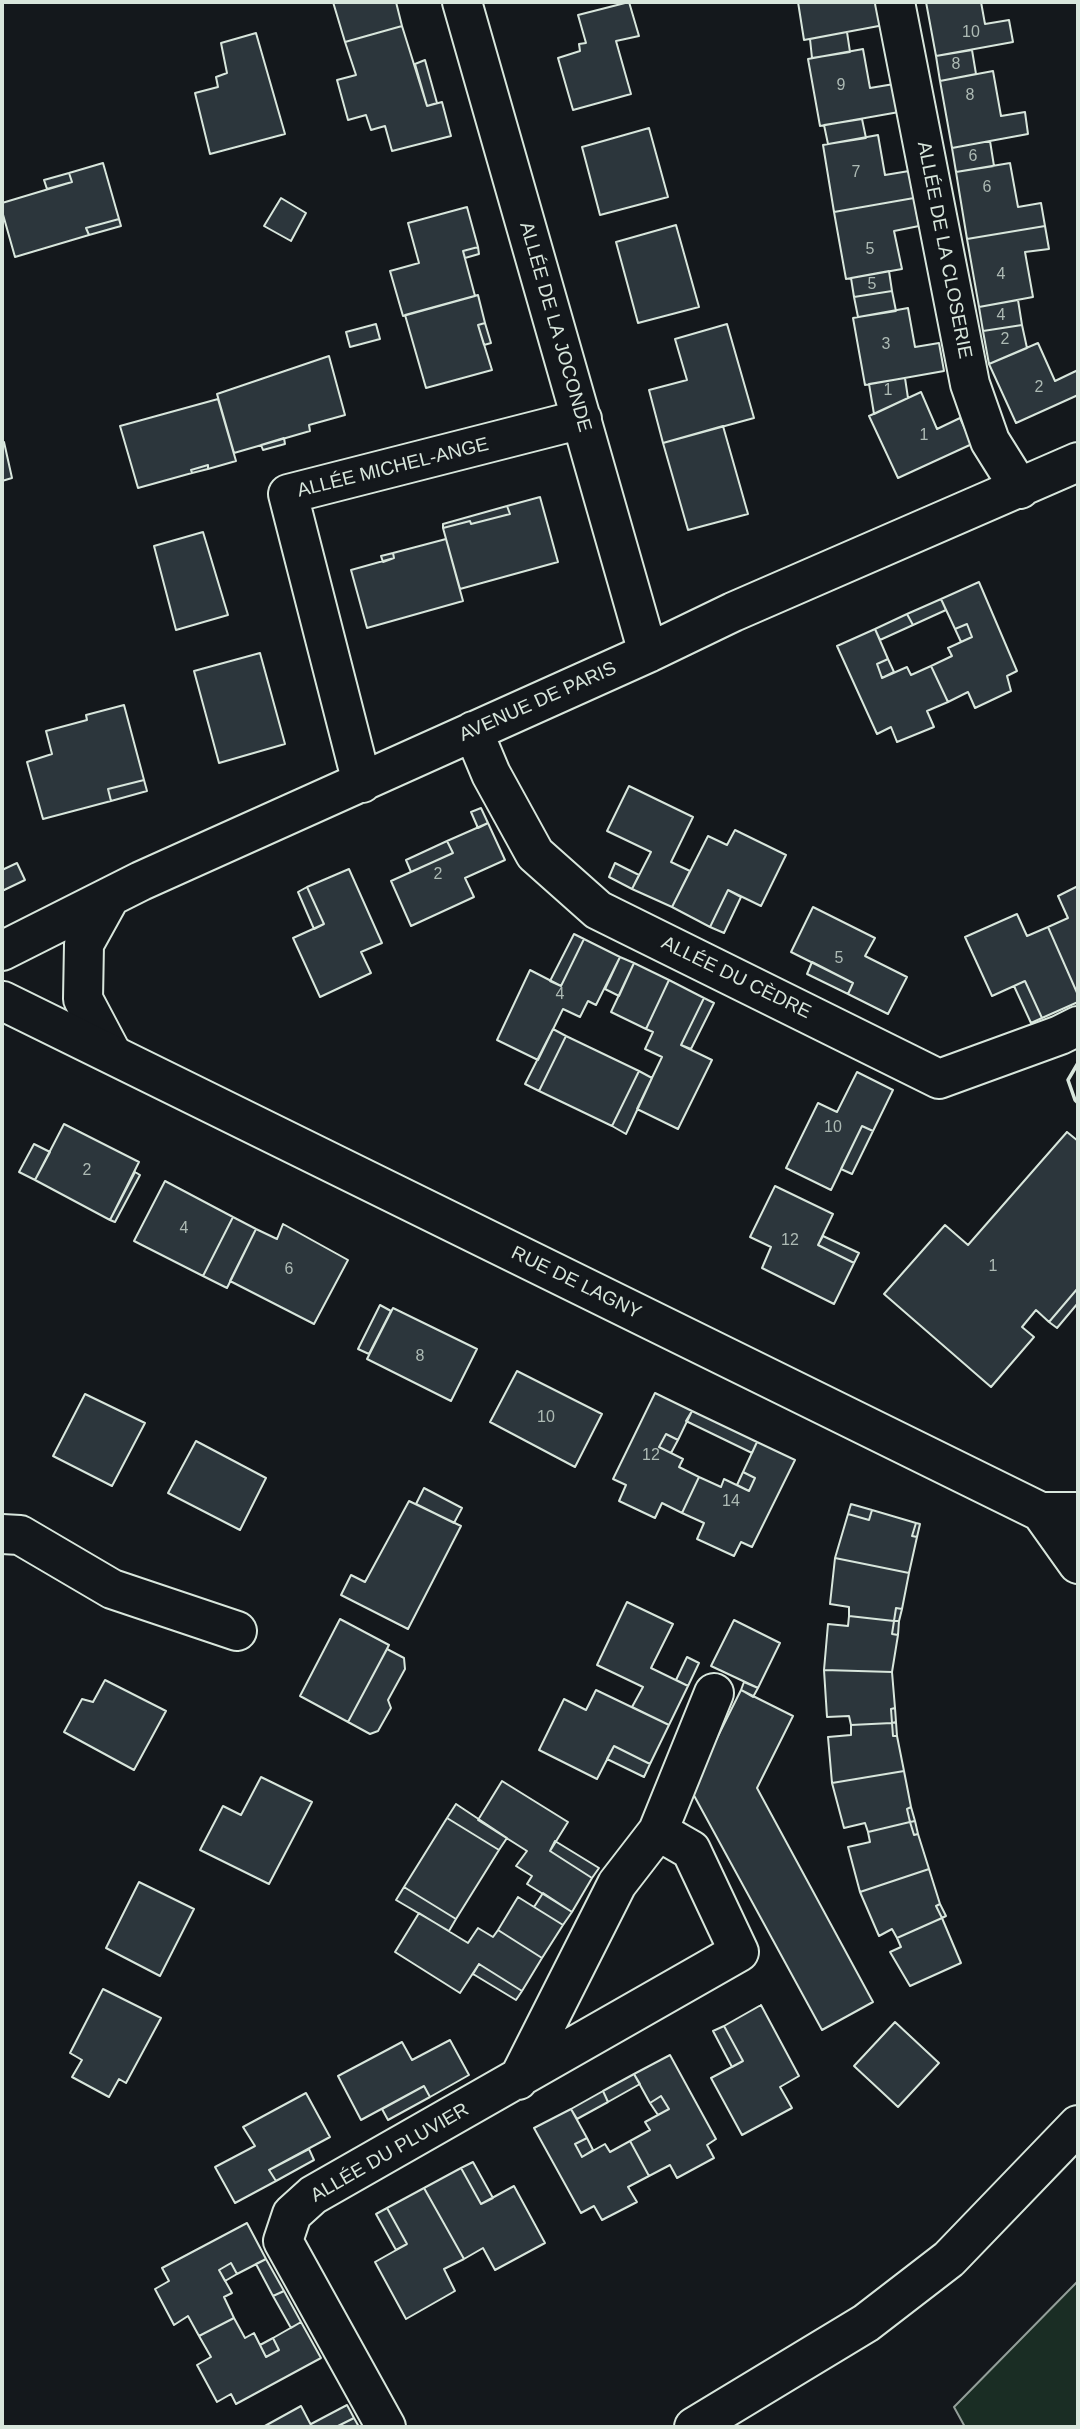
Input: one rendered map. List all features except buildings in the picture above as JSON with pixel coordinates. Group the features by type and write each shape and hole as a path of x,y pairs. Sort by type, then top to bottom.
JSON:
{"street":[{"name":"ALLÉE DE LA JOCONDE","path":"462,2 649,653"},
{"name":"ALLÉE DE LA CLOSERIE","path":"895,2 970,384 990,441 1020,489"},
{"name":"ALLÉE MICHEL-ANGE","path":"362,783 288,494 582,419"},
{"name":"AVENUE DE PARIS","path":"2,951 141,881 649,653 746,606 1078,462"},
{"name":"ALLÉE DU CÈDRE","path":"473,731 491,774 534,854 598,909 939,1079 1078,1026"},
{"path":"110,897 84,944 83,999 111,1052"},
{"name":"RUE DE LAGNY","path":"2,1000 1060,1512 1078,1564"},
{"path":"2,1534 20,1535 112,1589 237,1631"},
{"path":"518,2080 617,1884 658,1831 714,1693"},
{"name":"ALLÉE DU PLUVIER","path":"386,2427 284,2242 292,2214 313,2195 739,1952 691,1850 658,1831"},
{"path":"694,2427 866,2323 949,2259 1078,2125"}],"green space":[{"path":"1078,2281 1078,2427 965,2427 954,2407"}],"wall":[{"path":"1078,1063 1068,1080 1078,1103"}]}
